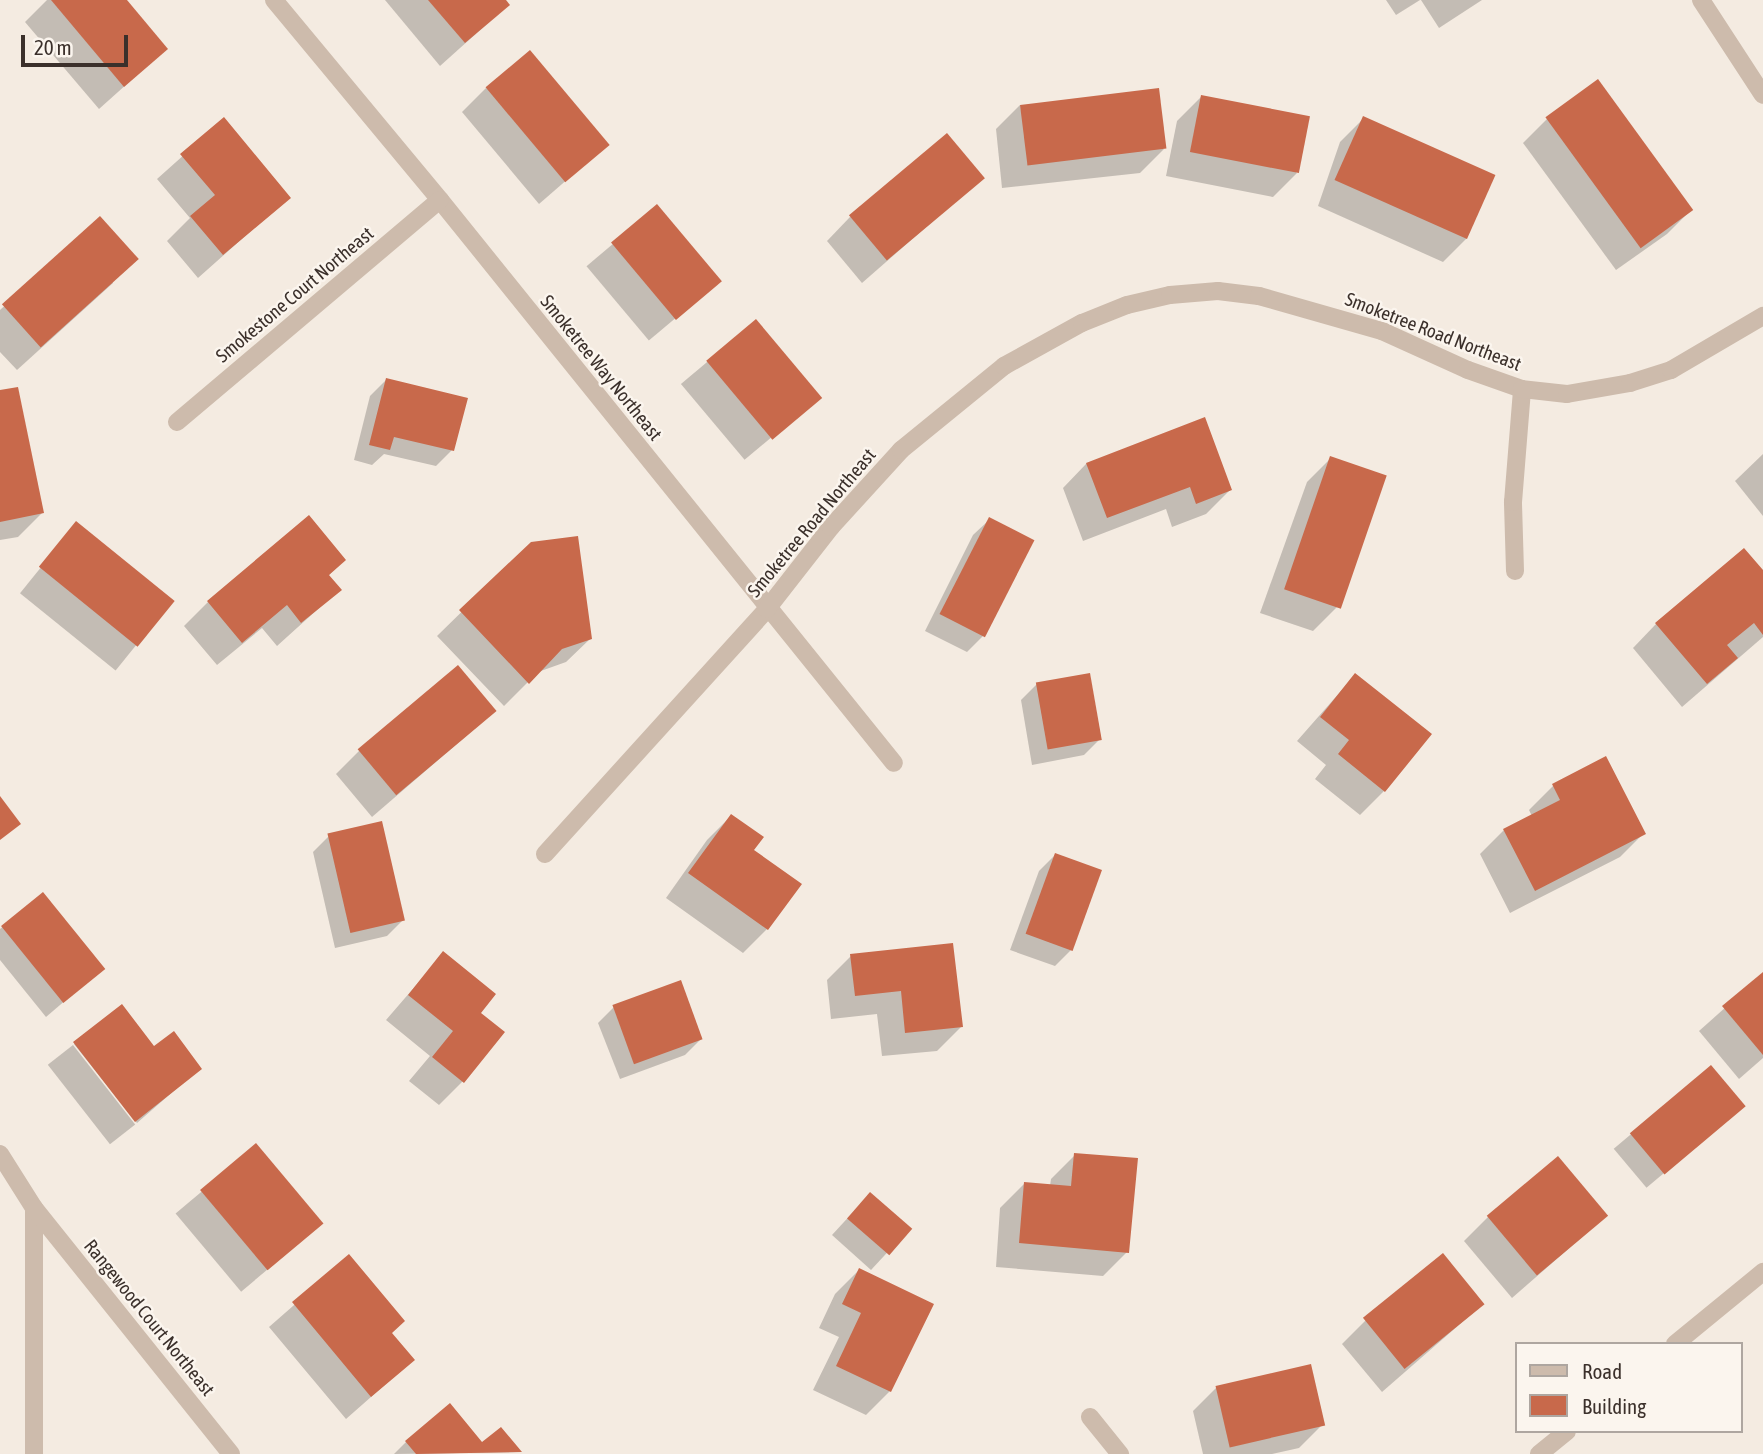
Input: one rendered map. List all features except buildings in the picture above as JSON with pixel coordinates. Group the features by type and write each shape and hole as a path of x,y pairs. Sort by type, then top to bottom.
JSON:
{"street":[{"name":"Smoketree Way Northeast","path":"274,0 440,200 767,610 894,763"},
{"path":"1701,0 1763,95"},
{"name":"Smokestone Court Northeast","path":"177,422 440,200"},
{"name":"Smoketree Road Northeast","path":"545,854 767,610 831,527 901,450 1003,366 1082,323 1127,306 1170,295 1206,292 1259,296 1382,331 1468,370 1522,389 1567,394 1630,383 1671,370 1763,316"},
{"path":"1514,571 1513,502 1522,389"},
{"name":"Rangewood Court Northeast","path":"0,1154 34,1208 231,1454"},
{"path":"34,1208 34,1454"},
{"path":"1677,1342 1763,1272"},
{"path":"1090,1417 1120,1454"},
{"path":"1539,1454 1565,1433"}]}
